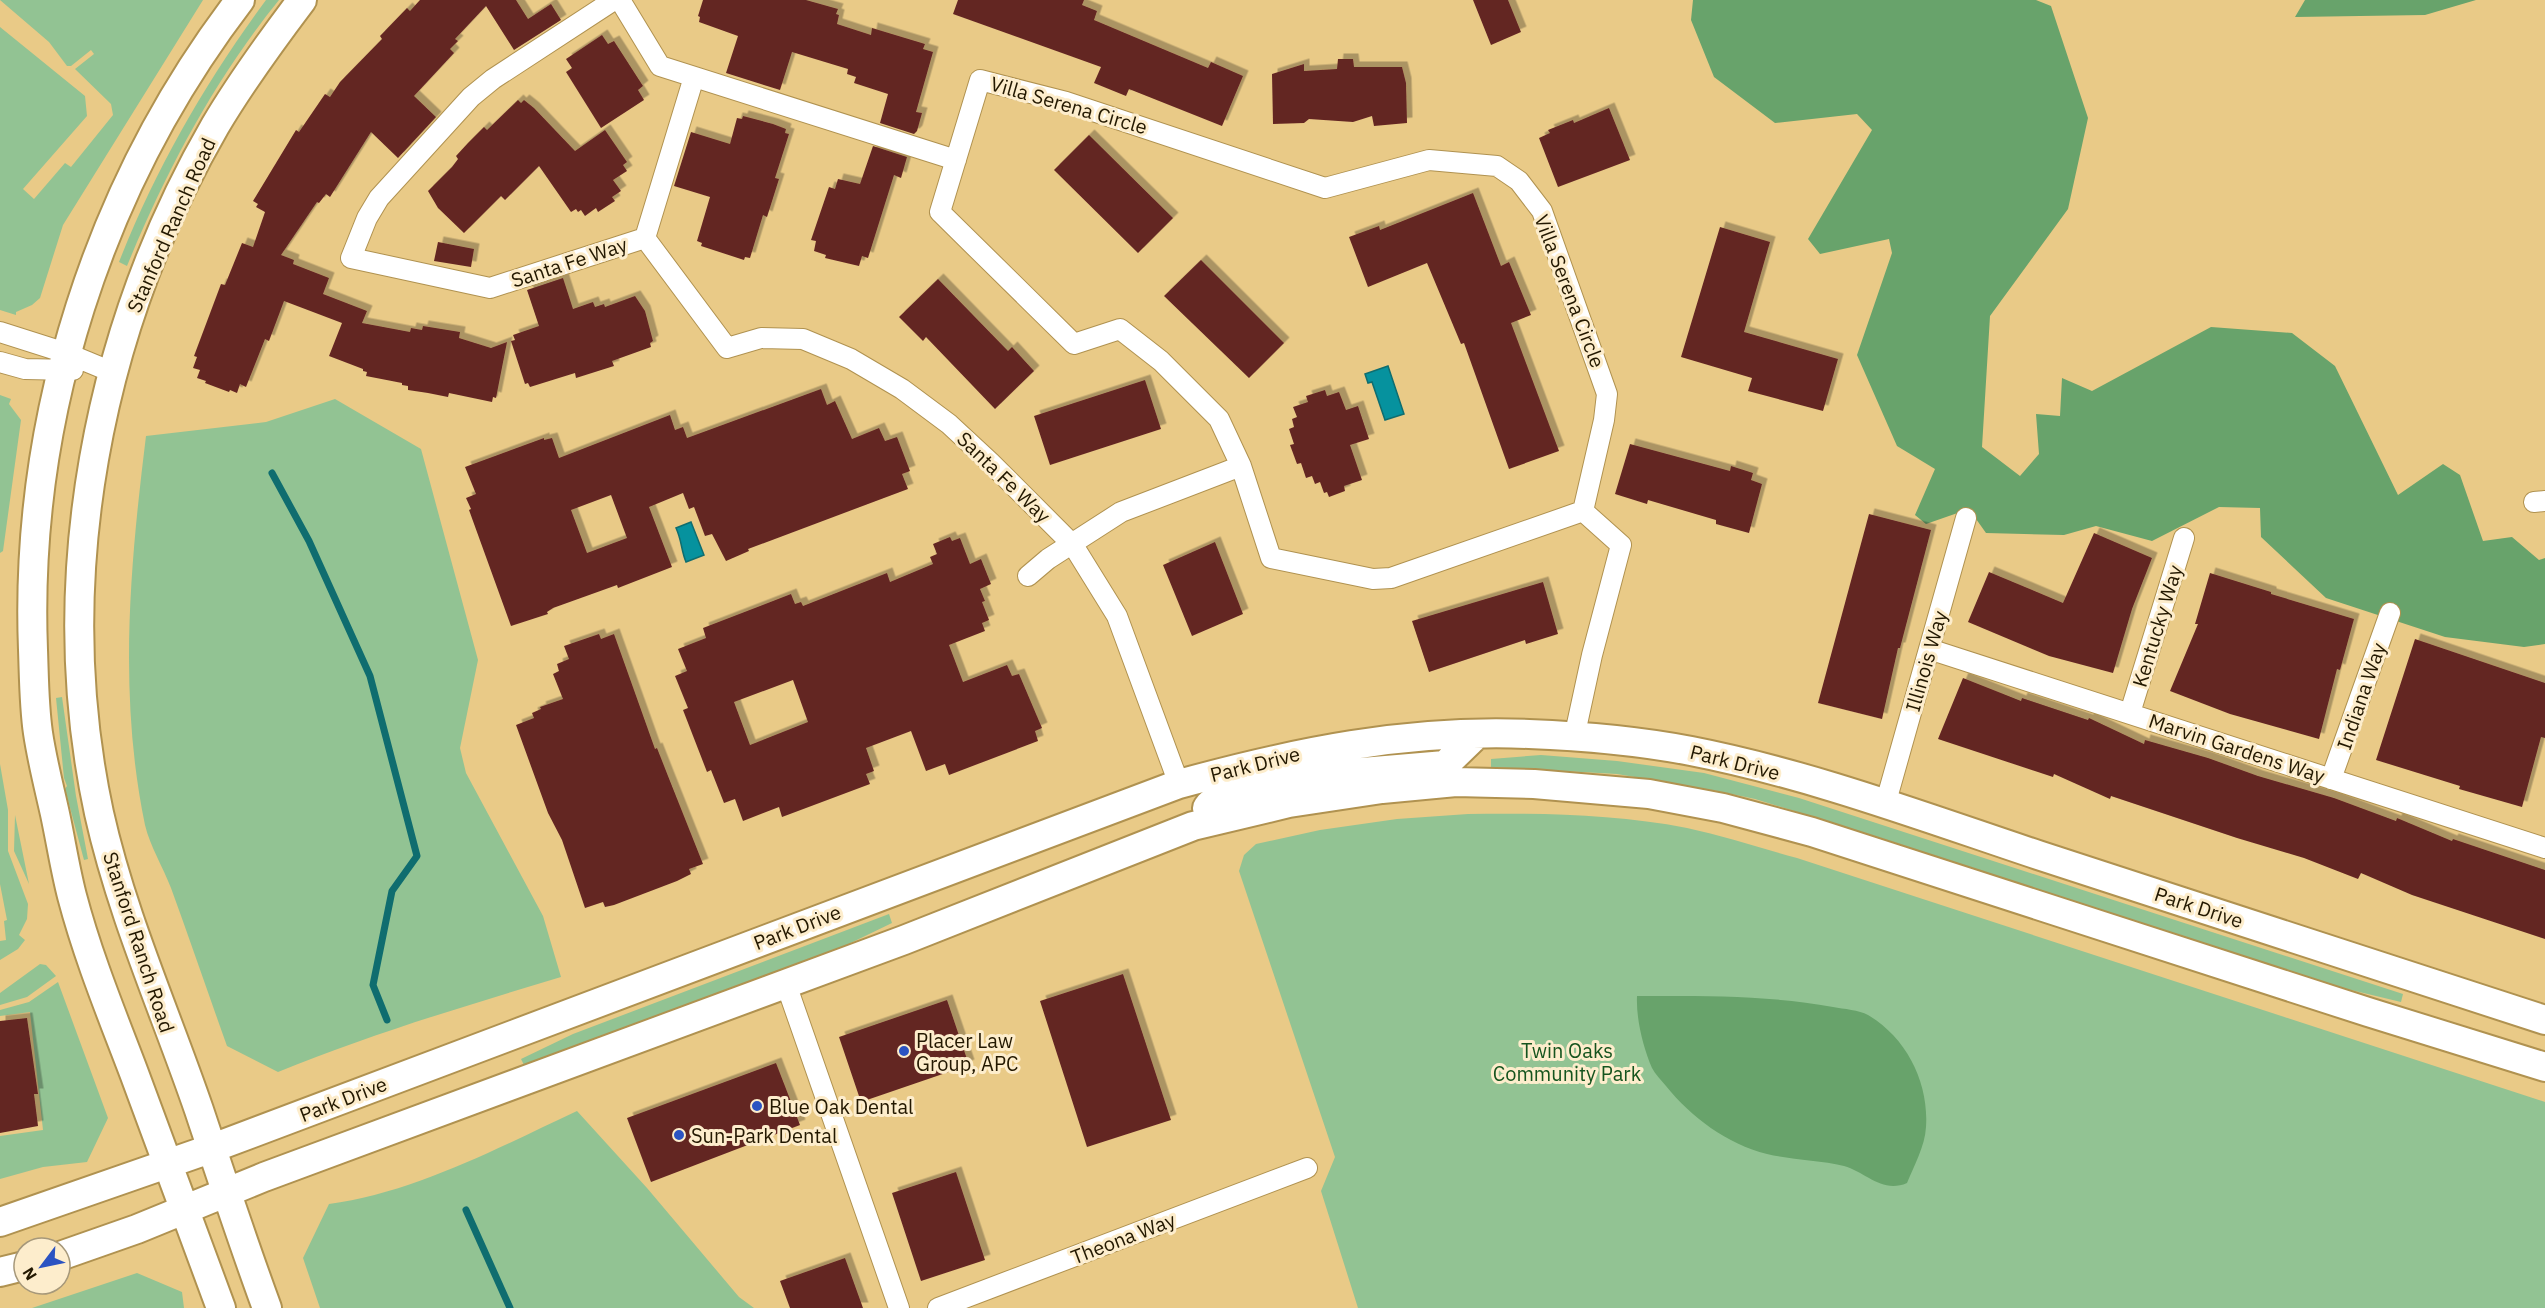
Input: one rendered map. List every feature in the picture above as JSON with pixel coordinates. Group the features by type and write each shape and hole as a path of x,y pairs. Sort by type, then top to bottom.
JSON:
{"main road":[{"path":"221,1308 94,968 72,896 38,731 31,606 34,554 46,449 64,361 101,245 173,100 240,0"},
{"name":"Stanford Ranch Road","path":"267,1308 210,1149 199,1111 124,908 98,810 89,750 81,659 83,557 87,507 112,372 147,270 192,168 216,124 302,0"},
{"path":"1193,826 1210,804 1246,792 1339,774 1445,765 1477,734"},
{"name":"Park Drive","path":"0,1222 210,1149 1179,784 1264,761 1316,750 1417,737 1530,734 1638,742 1748,764 1886,805 2545,1020"},
{"path":"72,1252 185,1210 225,1192 904,940 1193,826 1289,803 1382,789 1456,782 1534,784 1649,794 1723,808 1812,832 2376,1015 2545,1067"},
{"path":"904,940 969,895 1174,818 1180,813 1182,807 1179,784"}],"street":[{"name":"Santa Fe Way","path":"614,0 493,79 471,98 379,198 367,218 351,258 490,288 645,238 728,348 761,338 803,339 851,358 902,389 949,424 1072,545 1117,616 1179,784"},
{"path":"620,0 660,66 956,160"},
{"path":"645,238 694,77"},
{"name":"Villa Serena Circle","path":"980,80 1066,102 1248,160 1325,188 1429,160 1497,166 1519,182 1542,211 1607,394 1604,420 1583,511 1390,578 1373,579 1271,558 1241,466 1219,419 1161,361 1120,329 1074,344 940,212 956,160 980,80"},
{"path":"0,332 64,361 112,372"},
{"path":"0,362 25,369 64,361"},
{"path":"1028,576 1048,559 1121,512 1241,466"},
{"path":"1574,738 1592,655 1621,545 1583,511"},
{"name":"Illinois Way","path":"1886,805 1966,518"},
{"name":"Kentucky Way","path":"2130,714 2184,538"},
{"name":"Indiana Way","path":"2331,779 2390,613"},
{"name":"Marvin Gardens Way","path":"1929,649 2545,848"},
{"path":"786,984 899,1308"},
{"name":"Theona Way","path":"938,1308 1307,1168"}],"green space":[{"path":"0,0 203,0 63,225 40,298 32,305 16,312 16,315 0,310 0,27 85,96 87,116 23,189 34,199 65,163 71,167 113,115 111,104 75,69 94,54 91,50 71,66 67,66 49,42"},
{"path":"266,0 279,0 233,62 193,127 158,196 127,266 119,262 149,193 184,126 223,62"},
{"path":"1693,0 2036,0 2051,6 2088,118 2068,209 1990,316 1982,447 2020,476 2039,454 2036,414 2060,416 2062,378 2092,391 2211,327 2292,333 2335,366 2398,495 2443,464 2460,475 2483,541 2512,537 2539,560 2545,558 2545,644 2524,647 2445,637 2326,598 2261,537 2260,508 2219,507 2152,541 2096,526 2064,535 1986,533 1969,509 1926,524 1915,515 1935,469 1897,446 1857,355 1892,253 1889,239 1820,254 1808,239 1872,130 1857,114 1775,123 1714,77 1691,20"},
{"path":"2305,0 2476,0 2425,15 2295,17"},
{"path":"0,395 11,399 9,404 21,420 3,551 0,553"},
{"path":"335,399 421,449 478,660 460,748 466,773 543,916 561,977 383,1033 278,1072 227,1046 171,888 145,825 137,776 129,679 129,630 135,533 146,436 266,422"},
{"path":"62,697 76,796 88,859 84,860 65,789 67,786 64,778 56,698"},
{"path":"1541,755 1617,761 1704,773 1799,798 2403,994 2401,1002 2326,984 1755,799 1617,774 1491,767 1491,759"},
{"path":"0,764 8,810 8,851 28,904 27,919 19,935 25,940 18,949 0,960 0,941 6,940 4,921 7,920 0,884"},
{"name":"Twin Oaks Community Park","path":"1468,814 1605,817 1660,823 1715,835 1797,858 2545,1102 2545,1308 1358,1308 1321,1191 1335,1157 1239,871 1244,855 1256,844 1320,830 1397,819"},
{"path":"15,815 29,884 14,851"},
{"path":"889,914 892,923 832,952 525,1067 521,1059 573,1034"},
{"path":"40,964 46,965 56,976 27,997 0,1005 0,993"},
{"path":"58,982 108,1118 87,1162 43,1167 0,1179 0,1136 43,1130 30,1012 0,1016 0,1010 29,1002"},
{"path":"1637,996 1784,1000 1851,1010 1868,1015 1894,1036 1904,1049 1913,1063 1924,1094 1926,1127 1924,1141 1907,1183 1890,1186 1844,1166 1767,1154 1738,1144 1698,1119 1653,1070 1641,1033"},
{"path":"577,1111 647,1188 739,1297 754,1308 320,1308 303,1258 329,1204 392,1190 456,1167"},
{"path":"137,1273 182,1292 184,1308 32,1308"}],"water":[{"path":"1388,366 1404,414 1385,420 1372,382 1368,383 1365,374"},
{"path":"691,522 704,555 686,562 676,528"}],"building":[{"path":"420,0 516,0 528,19 551,4 561,20 514,50 486,6 455,39 458,41 450,49 454,53 414,96 436,117 398,158 371,132 330,197 326,194 319,203 317,202 281,255 294,260 293,264 329,278 323,294 367,311 362,323 410,332 411,328 422,330 423,326 460,332 459,338 491,348 507,342 496,398 493,397 492,402 449,393 448,397 408,390 408,386 402,383 366,376 367,372 363,369 329,356 342,323 284,301 269,341 265,339 246,387 240,384 237,393 205,383 206,381 197,378 200,370 193,368 197,357 194,356 221,284 225,285 242,243 253,247 265,212 256,207 258,204 253,201 296,130 299,132 325,94 330,97 340,82 382,39 380,36 407,8 410,11"},
{"path":"703,0 806,0 838,9 837,24 871,35 872,28 925,44 923,49 933,52 916,112 922,113 917,131 914,134 880,123 888,94 854,83 856,77 847,74 848,69 792,52 780,90 726,73 738,36 699,22 700,17 698,16"},
{"path":"958,0 1084,0 1082,5 1097,11 1094,20 1208,68 1211,62 1243,76 1222,126 1129,89 1126,96 1094,83 1101,67 953,14"},
{"path":"1473,0 1508,0 1521,32 1491,45"},
{"path":"602,35 608,44 614,41 643,86 638,90 644,100 601,128 566,72 572,68 566,59"},
{"path":"1338,59 1353,59 1354,67 1402,67 1406,83 1407,123 1374,126 1372,116 1353,122 1309,119 1304,123 1273,124 1272,74 1304,64 1304,71 1337,69"},
{"path":"518,100 521,103 524,100 534,108 575,151 605,130 627,162 623,165 627,171 613,180 621,191 612,197 615,201 598,212 596,208 585,216 581,210 578,212 576,209 571,212 539,166 505,200 501,196 464,233 438,208 428,191 452,167 458,159 456,156 468,143 484,127 487,130"},
{"path":"1609,108 1630,160 1558,187 1539,138 1550,133 1548,130 1573,120 1574,123"},
{"path":"743,116 786,129 785,133 789,134 775,178 779,179 767,217 763,215 750,258 745,257 744,260 701,246 702,243 697,241 710,197 674,186 691,132 730,144 737,118 742,119"},
{"path":"1089,135 1173,218 1138,253 1054,170"},
{"path":"873,146 907,157 901,178 894,175 868,258 862,256 859,266 825,258 826,255 814,251 816,241 811,240 829,187 835,189 838,179 860,184"},
{"path":"1473,193 1501,266 1509,262 1531,315 1511,323 1559,451 1509,469 1464,343 1461,344 1427,263 1368,287 1349,237 1379,226 1380,230"},
{"path":"1720,227 1770,242 1744,332 1838,359 1823,411 1748,391 1752,378 1681,357"},
{"path":"438,242 474,249 471,267 434,261"},
{"path":"1201,260 1284,343 1249,378 1164,296"},
{"path":"563,278 573,309 593,302 595,307 604,304 605,307 635,296 645,311 653,341 650,343 651,347 612,361 614,366 576,378 575,373 530,387 528,383 525,384 511,341 515,340 513,335 539,326 527,290"},
{"path":"938,279 1008,351 1012,347 1034,371 995,409 926,337 923,341 899,317"},
{"path":"1145,380 1161,429 1050,465 1034,416"},
{"path":"821,389 827,405 835,401 852,439 879,428 885,441 897,437 910,471 902,474 908,489 748,549 749,551 726,561 712,534 705,536 694,507 689,509 683,493 649,507 672,567 618,588 617,585 553,608 547,612 548,614 511,626 469,510 471,509 466,498 476,494 465,467 544,438 544,440 552,438 559,458 670,415 675,430 683,427 687,438","holes":["611,495 627,538 587,553 571,510"]},
{"path":"1325,390 1327,396 1339,392 1346,410 1358,406 1369,439 1350,445 1362,480 1344,486 1345,491 1329,497 1327,492 1324,493 1320,482 1315,484 1312,476 1306,478 1301,463 1297,464 1290,445 1294,444 1289,429 1294,427 1292,419 1297,417 1293,407 1308,402 1306,396"},
{"path":"1630,444 1730,471 1731,466 1753,473 1751,480 1762,484 1749,533 1716,524 1716,520 1648,500 1647,504 1615,494"},
{"path":"1869,514 1931,530 1900,648 1898,648 1882,719 1818,703"},
{"path":"2094,533 2152,558 2132,609 2113,673 2049,656 1968,622 1989,572 2063,603"},
{"path":"950,537 952,541 960,538 970,564 981,559 991,584 980,589 989,620 982,623 985,631 949,645 963,682 1007,665 1012,676 1019,674 1042,728 1035,731 1038,741 949,775 945,764 926,771 911,731 866,748 874,771 866,774 870,784 782,817 779,807 743,821 735,799 724,803 711,770 707,772 683,710 688,708 675,676 687,671 678,649 706,638 703,628 791,594 795,604 801,602 803,606 887,573 890,582 933,564 930,557 937,554 933,544","holes":["793,680 808,722 750,745 734,702"]},
{"path":"1215,542 1243,614 1192,636 1163,565"},
{"path":"2210,573 2354,619 2340,670 2337,669 2319,739 2230,714 2170,691 2198,624 2195,624"},
{"path":"1543,582 1558,634 1526,644 1525,640 1429,672 1412,621"},
{"path":"599,634 601,639 614,634 655,749 657,748 703,864 689,869 691,874 677,881 614,905 605,907 603,902 585,908 562,840 548,813 516,725 534,718 532,713 541,709 540,707 563,699 553,674 559,671 557,664 569,659 564,646"},
{"path":"2415,639 2545,683 2545,738 2541,737 2522,807 2459,789 2460,786 2376,760"},
{"path":"1963,678 2021,701 2022,698 2088,720 2089,718 2144,744 2145,740 2208,758 2258,776 2334,798 2396,821 2397,818 2452,841 2453,839 2545,870 2545,939 2412,895 2361,873 2358,879 2304,858 2111,796 2110,799 2054,774 2053,777 1938,739"},
{"path":"1123,974 1171,1120 1087,1147 1040,1001"},
{"name":"Placer Law Group, APC","path":"947,1000 969,1065 861,1102 839,1037"},
{"path":"27,1018 38,1094 34,1094 38,1126 0,1133 0,1021"},
{"path":"776,1063 800,1125 651,1182 627,1118"},
{"path":"956,1172 985,1260 921,1281 892,1193"},
{"path":"845,1258 863,1308 790,1308 780,1281"}],"waterway":[{"path":"272,473 309,541 370,676 417,856 392,891 373,985 387,1020"},
{"path":"466,1210 510,1308"}],"place":[{"name":"Placer Law Group, APC","path":"904,1051"},
{"name":"Blue Oak Dental","path":"757,1106"},
{"name":"Sun-Park Dental","path":"679,1135"}]}
